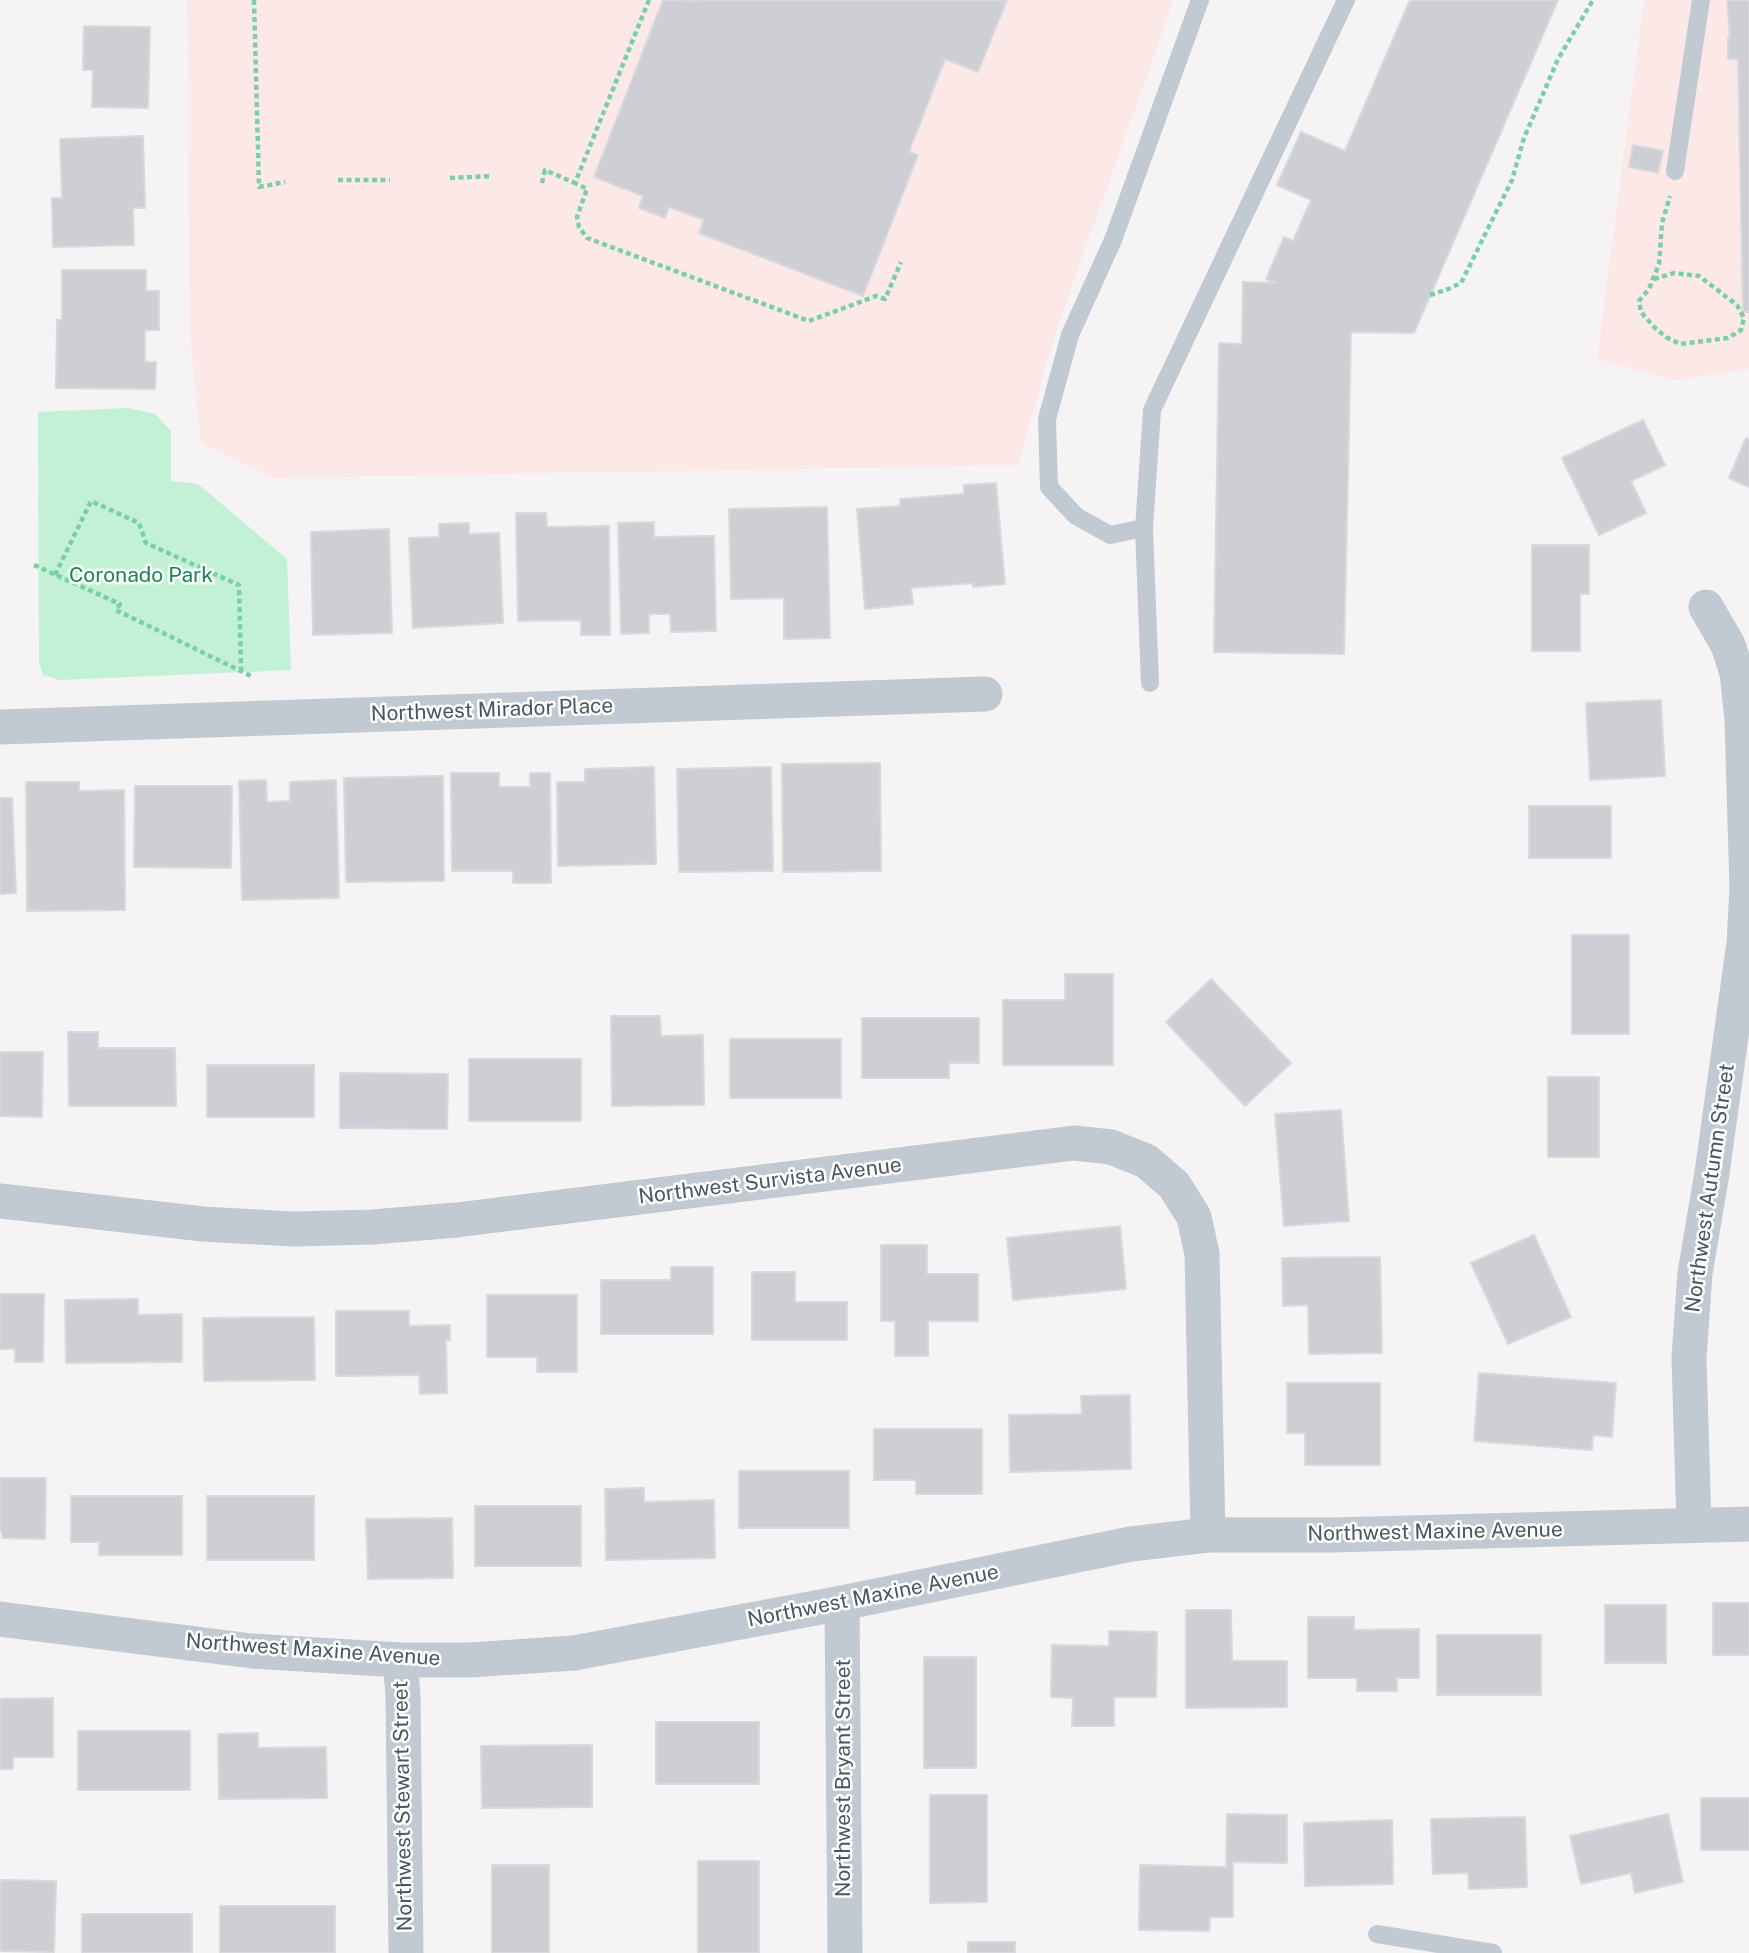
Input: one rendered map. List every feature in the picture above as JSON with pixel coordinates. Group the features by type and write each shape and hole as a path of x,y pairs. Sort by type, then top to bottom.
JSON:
{"street":[{"name":"Northwest Autumn Street","path":"1693,1525 1689,1358 1695,1273 1712,1173 1742,956 1748,888 1745,720 1737,673 1728,645 1706,607"},
{"name":"Northwest Mirador Place","path":"0,727 985,694"},
{"name":"Northwest Survista Avenue","path":"0,1201 203,1224 293,1229 372,1227 457,1220 1074,1143 1111,1147 1146,1161 1174,1185 1194,1217 1202,1254 1208,1535"},
{"name":"Northwest Maxine Avenue","path":"0,1619 252,1651 400,1660 470,1660 574,1653 842,1603 1131,1544 1208,1535 1332,1535 1749,1524"},
{"name":"Northwest Bryant Street","path":"842,1603 845,1953"},
{"name":"Northwest Stewart Street","path":"400,1660 403,1695 406,1953"}],"lane":[{"path":"1144,528 1110,535 1076,516 1049,487 1046,419 1070,335 1113,240 1200,0"},
{"path":"1150,683 1144,528 1152,410 1346,0"},
{"path":"1675,171 1701,0"},
{"path":"1377,1934 1493,1953"}],"path":[{"path":"254,0 259,187 285,182"},
{"path":"575,183 649,0"},
{"path":"1430,295 1461,283 1512,180 1524,138 1558,59 1593,0"},
{"path":"541,183 545,170 587,189 577,217 579,227 587,238 809,321 876,296 885,299 901,262"},
{"path":"1654,279 1674,273 1699,276 1737,305 1744,318 1741,330 1728,338 1680,344 1666,337 1641,312 1639,300 1654,279 1659,264 1662,223 1675,171"},
{"path":"450,178 492,176"},
{"path":"338,180 390,180"},
{"path":"55,575 91,501 139,523 146,542 239,585 241,670"},
{"path":"34,565 120,604 116,610 251,676"}],"shaded area":[{"path":"187,0 1174,0 1056,331 1018,465 274,478 201,443 190,337"},
{"path":"1644,0 1749,0 1749,369 1677,380 1597,359"}],"green space":[{"name":"Coronado Park","path":"128,408 155,414 171,431 171,481 198,484 287,559 291,670 59,680 43,675 39,662 38,412"}],"building":[{"path":"663,0 1007,0 978,72 945,59 909,152 918,155 863,296 699,233 704,220 669,207 665,218 639,208 643,196 594,177"},
{"path":"1410,0 1558,0 1414,333 1351,332 1344,654 1214,652 1219,343 1242,344 1243,282 1276,283 1266,279 1284,237 1293,241 1311,200 1277,185 1301,132 1345,151"},
{"path":"1727,0 1749,0 1749,312 1743,312 1738,59 1728,59 1730,38"},
{"path":"84,26 150,27 148,108 92,107 93,70 83,70"},
{"path":"143,136 145,208 133,208 134,245 53,247 52,198 62,198 60,139"},
{"path":"1633,145 1663,151 1658,173 1629,167"},
{"path":"62,270 146,270 146,291 159,291 159,330 145,330 145,362 156,362 155,389 56,388 57,320 62,320"},
{"path":"1643,420 1665,465 1631,481 1646,513 1599,535 1562,458"},
{"path":"1746,438 1749,439 1749,487 1729,478"},
{"path":"996,483 1005,584 973,587 973,583 911,588 913,604 865,609 857,509 900,506 900,499 964,494 964,485"},
{"path":"827,507 830,638 784,639 784,598 731,599 729,509"},
{"path":"516,513 546,513 547,527 609,526 610,635 581,635 581,620 518,621"},
{"path":"654,522 654,537 714,536 716,631 671,632 670,614 649,614 649,633 621,634 618,523"},
{"path":"469,523 469,534 499,533 503,623 413,628 409,538 439,537 439,524"},
{"path":"389,529 392,633 313,635 311,532"},
{"path":"1532,545 1589,545 1589,594 1580,594 1580,651 1532,651"},
{"path":"1661,700 1665,776 1590,780 1586,703"},
{"path":"880,763 881,871 783,872 782,764"},
{"path":"654,767 656,864 558,866 557,782 585,782 585,769"},
{"path":"771,767 773,871 679,872 677,769"},
{"path":"451,773 499,773 499,787 530,787 530,773 550,773 551,883 513,883 513,871 452,871"},
{"path":"443,776 444,881 346,882 344,778"},
{"path":"266,780 267,802 290,801 290,782 336,780 339,898 242,900 239,781"},
{"path":"26,782 79,782 79,791 124,790 125,910 27,911"},
{"path":"135,786 232,786 231,868 134,867"},
{"path":"0,798 12,798 16,893 0,894"},
{"path":"1529,806 1611,806 1611,858 1529,858"},
{"path":"1572,935 1629,935 1629,1034 1572,1034"},
{"path":"1065,974 1113,974 1113,1065 1003,1065 1003,1000 1065,1000"},
{"path":"1211,979 1291,1063 1245,1106 1166,1022"},
{"path":"611,1016 660,1016 661,1036 703,1035 704,1105 612,1106"},
{"path":"862,1018 979,1018 979,1063 949,1063 949,1078 862,1078"},
{"path":"68,1032 98,1032 98,1048 175,1048 176,1106 69,1106"},
{"path":"730,1039 841,1039 841,1098 730,1098"},
{"path":"0,1052 43,1052 42,1117 0,1116"},
{"path":"469,1059 581,1059 581,1121 469,1121"},
{"path":"207,1065 314,1065 314,1117 207,1117"},
{"path":"340,1073 448,1074 447,1129 340,1128"},
{"path":"1548,1077 1599,1077 1599,1157 1548,1157"},
{"path":"1341,1110 1349,1221 1284,1226 1275,1114"},
{"path":"1120,1226 1126,1289 1013,1300 1007,1238"},
{"path":"1534,1235 1571,1317 1508,1344 1471,1263"},
{"path":"881,1245 927,1245 927,1274 978,1274 978,1321 928,1321 928,1356 895,1356 895,1321 881,1321"},
{"path":"1380,1257 1382,1353 1309,1354 1308,1305 1283,1306 1282,1258"},
{"path":"671,1267 713,1267 713,1334 601,1334 601,1280 671,1280"},
{"path":"752,1272 795,1272 795,1302 847,1302 847,1340 752,1340"},
{"path":"0,1294 44,1294 43,1362 15,1362 15,1349 0,1349"},
{"path":"487,1295 577,1295 577,1372 537,1372 537,1357 487,1357"},
{"path":"138,1299 138,1315 182,1314 182,1362 66,1363 65,1300"},
{"path":"336,1311 409,1311 409,1326 450,1325 450,1340 446,1340 447,1393 420,1394 419,1375 336,1376"},
{"path":"314,1317 315,1380 204,1381 203,1318"},
{"path":"1479,1373 1616,1383 1612,1437 1593,1435 1592,1450 1474,1441"},
{"path":"1287,1383 1380,1383 1380,1465 1305,1465 1305,1433 1287,1433"},
{"path":"1130,1395 1131,1469 1010,1472 1009,1415 1082,1414 1081,1396"},
{"path":"874,1429 982,1429 982,1494 916,1494 916,1480 874,1480"},
{"path":"739,1471 849,1471 849,1528 739,1528"},
{"path":"0,1478 46,1478 45,1539 2,1538"},
{"path":"644,1488 644,1502 714,1500 715,1558 606,1560 605,1489"},
{"path":"71,1496 182,1496 182,1555 99,1555 99,1542 71,1542"},
{"path":"207,1496 314,1496 314,1560 207,1560"},
{"path":"475,1506 581,1506 581,1566 475,1566"},
{"path":"452,1518 453,1578 368,1579 366,1519"},
{"path":"1713,1603 1749,1603 1749,1655 1713,1655"},
{"path":"1605,1605 1666,1605 1666,1663 1605,1663"},
{"path":"1186,1610 1231,1610 1232,1661 1287,1661 1287,1707 1186,1708"},
{"path":"1308,1617 1354,1617 1354,1630 1419,1629 1419,1678 1397,1678 1397,1691 1357,1691 1357,1678 1308,1678"},
{"path":"1109,1631 1157,1632 1156,1697 1114,1697 1114,1726 1072,1726 1073,1698 1051,1697 1052,1645 1109,1646"},
{"path":"1437,1635 1541,1635 1541,1695 1437,1695"},
{"path":"924,1657 976,1657 976,1768 924,1768"},
{"path":"53,1698 53,1757 13,1757 13,1769 0,1769 0,1699"},
{"path":"656,1722 759,1722 759,1784 656,1784"},
{"path":"78,1731 190,1731 190,1790 78,1790"},
{"path":"258,1733 258,1748 326,1747 327,1798 219,1799 218,1734"},
{"path":"592,1745 592,1807 482,1808 481,1746"},
{"path":"930,1795 987,1795 987,1902 930,1903"},
{"path":"1701,1798 1749,1798 1749,1850 1701,1850"},
{"path":"1227,1814 1287,1815 1287,1863 1233,1862 1233,1917 1210,1917 1209,1931 1139,1930 1140,1865 1226,1867"},
{"path":"1668,1814 1683,1882 1635,1893 1631,1873 1581,1884 1570,1836"},
{"path":"1525,1817 1527,1887 1469,1889 1468,1873 1433,1874 1431,1819"},
{"path":"1392,1820 1393,1884 1305,1886 1304,1823"},
{"path":"698,1861 759,1861 759,1953 698,1953"},
{"path":"492,1865 549,1865 549,1953 492,1953"},
{"path":"0,1880 56,1881 54,1952 0,1951"},
{"path":"220,1906 335,1906 335,1953 220,1953"},
{"path":"82,1914 192,1914 192,1953 82,1953"},
{"path":"968,1942 1015,1942 1015,1953 968,1953"}]}
